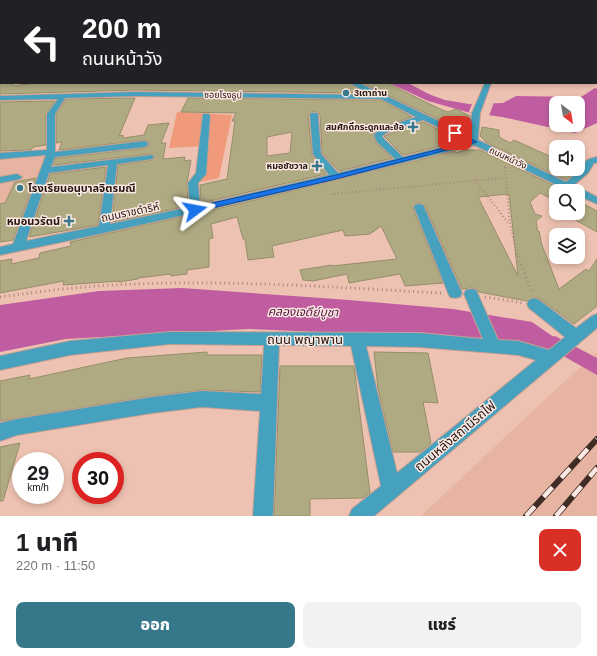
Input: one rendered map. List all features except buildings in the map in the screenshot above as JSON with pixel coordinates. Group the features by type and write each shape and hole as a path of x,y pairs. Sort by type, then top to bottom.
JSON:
{"street":[{"name":"ถนนหน้าวัง","path":"355,84 563,184"},
{"path":"474,142 476,113 488,84"},
{"name":"ซอยโรงธูป","path":"4,98 58,94 382,97"},
{"path":"18,247 51,153 50,116 58,94"},
{"path":"195,210 193,183 201,174 206,116"},
{"path":"314,116 317,154 336,177"},
{"path":"402,161 380,140 378,135 382,131 423,117"},
{"name":"ถนนราชดำริห์","path":"0,251 195,210 402,161 474,142"},
{"path":"0,156 51,153 145,144"},
{"path":"45,170 149,157"},
{"path":"569,184 585,171 587,165 591,161 597,160"},
{"path":"104,229 112,162"},
{"path":"0,180 17,178"},
{"name":"ถนนหน้าวัง","path":"585,195 597,201"},
{"path":"419,207 455,293"},
{"path":"472,297 490,341"},
{"path":"534,304 574,339"},
{"path":"553,355 597,320"},
{"name":"ถนน พญาพาน","path":"0,364 70,348 170,338 490,341 553,355"},
{"path":"263,516 272,339"},
{"path":"357,340 391,489"},
{"name":"ถนนหลังสถานีรถไฟ","path":"359,516 553,355"},
{"path":"0,432 18,427 152,405 202,399 269,403"}],"path":[{"path":"472,297 534,304 532,290 515,249 510,224 504,156"},
{"path":"331,194 505,178"},
{"path":"475,180 510,224"},
{"path":"0,297 90,285 202,281 455,293"}],"shaded area":[{"path":"177,112 232,115 219,178 196,183 206,146 169,148"},
{"name":"โรงเรียนอนุบาลจิตรมณี","path":"51,155 29,218 0,223 0,159"},
{"path":"597,352 597,516 421,516 539,405"}],"water":[{"path":"391,84 401,84 445,100 469,104 503,103 516,96 549,97 549,127 502,117 467,112 428,101"},
{"path":"595,88 597,89 597,123 585,128 585,96 583,96"},
{"path":"182,288 453,309 532,322 561,342 549,349 462,338 249,329 66,339 0,352 0,305 99,291"}],"pier":[{"path":"473,101 494,102 489,116 469,112"}],"waterway":[{"path":"404,84 436,100"},
{"name":"คลองเจดีย์บูชา","path":"555,343 597,367"}],"railway":[{"path":"526,516 597,439"},
{"path":"556,516 597,468"}],"place":[{"name":"3เตาถ่าน","path":"346,93"},
{"name":"สมศักดิ์กระดูกและข้อ","path":"413,127"},
{"name":"หมอชัชวาล","path":"317,166"},
{"name":"โรงเรียนอนุบาลจิตรมณี","path":"20,188"},
{"name":"หมอนวรัตน์","path":"69,221"}],"route":[{"path":"195,210 336,177 474,142 455,133"}]}
